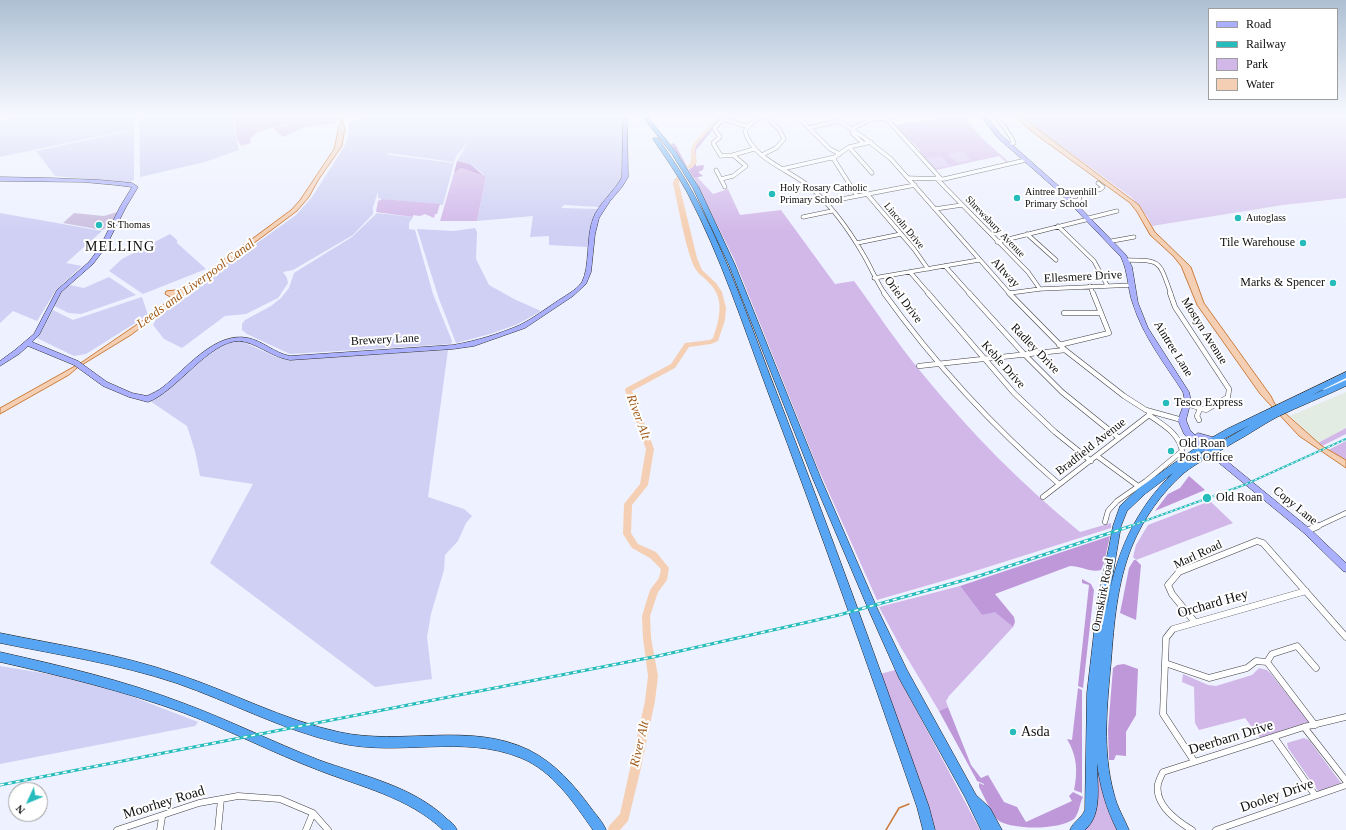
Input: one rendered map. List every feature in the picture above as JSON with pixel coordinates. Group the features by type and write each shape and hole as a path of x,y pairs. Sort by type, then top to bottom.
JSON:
{"highway":[{"path":"667,154 690,190 725,270 806,479 914,781 929,830"},
{"path":"674,154 696,188 732,265 817,478 873,610 903,674 968,793 994,828"},
{"name":"Ormskirk Road","path":"1285,407 1320,387 1346,378"},
{"name":"Ormskirk Road","path":"1076,830 1086,821 1090,810 1092,693 1103,598 1114,547 1118,519 1126,505 1142,491 1210,446 1285,407 1346,378"},
{"name":"Ormskirk Road","path":"1123,830 1114,812 1107,789 1101,752 1100,732 1109,624 1117,580 1128,544 1151,504 1182,471 1210,446 1250,429 1271,414"},
{"path":"0,638 102,658 146,670 211,691 314,731 343,738 394,743 472,742 506,746 538,760 552,772 578,800 597,826"},
{"path":"0,657 109,683 172,704 319,765 402,797 434,815 451,830"}],"street":[{"name":"Brewery Lane","path":"28,343 76,363 105,384 131,396 145,400 164,390 217,346 236,339 248,340 280,356 290,358 453,347 485,340 523,326 580,289 586,278 592,234 596,218 608,200 622,184 625,177 625,154"},
{"path":"720,154 721,156 737,154"},
{"path":"782,169 833,158 840,154"},
{"path":"855,154 872,173"},
{"name":"Altway","path":"885,154 909,178 1010,293 1059,344 1124,396 1149,413 1184,423"},
{"path":"918,154 941,179"},
{"name":"Aintree Lane","path":"1018,154 1072,201 1112,241 1126,260 1133,285 1135,303 1145,328 1152,341 1186,390 1187,404"},
{"path":"721,179 733,176 746,166 733,155"},
{"name":"Oriel Drive","path":"762,155 812,188 826,202 857,243 874,278 940,365 1024,455 1059,484"},
{"path":"833,158 845,182 857,196"},
{"path":"909,178 917,177 941,179 1026,160"},
{"path":"716,170 725,187"},
{"path":"0,179 61,178 134,186 134,189 103,246 91,263 59,291 42,326 28,343 0,364"},
{"name":"Shrewsbury Avenue","path":"936,178 1028,272 1040,289"},
{"path":"1072,201 1079,200 1080,195 1101,189 1103,187 1098,183"},
{"path":"826,202 915,185"},
{"name":"Lincoln Drive","path":"867,194 928,269"},
{"path":"935,209 962,205"},
{"path":"800,213 804,218 832,210"},
{"path":"997,242 1117,211"},
{"path":"1058,226 1094,261 1107,285"},
{"path":"857,243 901,234"},
{"path":"1027,234 1056,260"},
{"path":"1112,241 1134,238"},
{"path":"874,278 980,260"},
{"name":"Mostyn Avenue","path":"1126,260 1149,260 1158,263 1162,269 1175,307 1227,385 1230,393 1228,397 1207,409 1200,409"},
{"name":"Radley Drive","path":"945,266 1025,355 1062,392 1119,438"},
{"name":"Keble Drive","path":"910,272 983,360 1044,422 1091,461"},
{"name":"Ellesmere Drive","path":"1010,293 1040,289 1133,285"},
{"path":"1059,344 1083,338 1108,335 1109,333 1090,286"},
{"path":"1064,313 1101,313"},
{"path":"919,366 940,365 1066,350"},
{"path":"1199,420 1197,416 1200,409 1187,404 1184,423 1187,432 1210,446"},
{"path":"1104,522 1112,506 1182,451 1182,444 1178,437 1149,413"},
{"name":"Bradfield Avenue","path":"1043,497 1091,461 1149,413"},
{"path":"1184,423 1210,446"},
{"name":"Copy Lane","path":"1210,446 1228,464 1307,531 1346,568"},
{"path":"1097,456 1138,486"},
{"path":"1307,531 1346,513"},
{"name":"Marl Road","path":"1194,621 1172,594 1168,585 1172,579 1179,572 1259,541 1306,591"},
{"path":"1306,591 1346,637"},
{"name":"Orchard Hey","path":"1194,761 1163,714 1166,638 1173,628 1306,591"},
{"path":"1267,662 1272,654 1297,646 1316,668"},
{"path":"1165,663 1209,678 1247,668 1251,662 1258,660 1267,662 1315,725"},
{"name":"Deerbarn Drive","path":"1192,830 1181,824 1167,809 1158,796 1158,783 1164,772 1194,761 1346,717"},
{"path":"1304,728 1346,781"},
{"path":"1274,737 1315,795"},
{"name":"Dooley Drive","path":"1216,830 1346,785"},
{"name":"Moorhey Road","path":"117,830 162,817 199,803 238,796 280,799 313,813 328,830"},
{"path":"218,830 221,799"},
{"path":"306,830 313,813"},
{"path":"160,830 162,817"}],"shaded area":[{"path":"0,154 16,154 0,157"},
{"path":"38,154 134,154 134,180 126,183 55,176"},
{"path":"140,154 228,154 205,162 140,177"},
{"path":"340,154 388,154 454,163 443,205 382,199 378,198 378,192 373,207 373,214 353,235 293,270 283,272 288,283 278,298 246,314 225,316 182,348 164,339 153,325 156,319 228,263 235,261 235,259 296,215 312,197"},
{"path":"393,154 458,154 454,162"},
{"path":"461,154 622,154 621,178 618,186 604,200 600,207 564,205 561,208 599,209 587,247 549,245 549,236 530,237 533,216 477,221 486,176 470,164 457,161"},
{"path":"678,154 680,154 689,170 692,167 695,154 696,154 696,166 704,165 703,170 698,172 703,176 694,178"},
{"path":"947,154 966,154 972,160 957,163"},
{"path":"1072,154 1346,154 1346,198 1283,205 1152,226 1147,216 1131,197"},
{"path":"941,156 950,166 935,168 926,158"},
{"path":"457,161 470,164 484,176 461,168 454,173"},
{"path":"117,212 111,226 102,230 63,223 74,213 104,216"},
{"path":"0,213 102,231 66,263 82,266 56,290 37,321 13,311 0,323"},
{"path":"377,213 413,217 409,223 409,229 415,230 433,294 452,341 451,344 290,354 247,334 242,330 242,324 245,320 271,306 281,298 289,288 294,273 352,237"},
{"path":"475,228 477,232 476,259 489,285 516,300 541,311 518,324 490,334 456,343 439,299 417,229 454,231"},
{"path":"170,234 177,240 177,243 206,269 143,294 109,271 122,259"},
{"path":"109,277 136,295 81,314 69,313 54,306 60,292 70,285 84,288"},
{"path":"142,297 148,315 86,354 74,356 37,338 53,310 73,320"},
{"path":"241,341 276,357 287,360 448,350 428,497 464,509 472,516 466,523 458,541 445,555 444,570 431,614 427,637 432,679 375,687 210,563 253,484 200,476 195,451 187,426 150,401 164,393 216,348 227,342"},
{"path":"1346,392 1346,428 1318,443 1290,416"},
{"path":"1189,476 1205,490 1155,511 1168,494 1180,488"},
{"path":"1110,536 1101,570 1093,571 1070,566 995,594 1014,617 1015,622 1013,627 995,612 982,615 960,586"},
{"path":"1134,560 1141,565 1136,620 1120,613 1129,568"},
{"path":"1082,579 1091,584 1094,590 1083,688 1078,686 1089,585 1082,583"},
{"path":"1124,664 1138,669 1136,715 1126,732 1126,756 1116,755 1114,760 1109,760 1108,730 1113,668 1117,665"},
{"path":"0,666 73,678 115,690 198,722 195,726 0,764"},
{"path":"1078,688 1082,690 1082,793 1074,790 1076,764 1073,751 1067,739 1072,740"},
{"path":"948,707 971,765 981,778 988,775 1004,802 1017,807 1026,822 1072,801 1069,796 1073,792 1083,797 1074,819 1067,823 1036,828 1015,826 999,821 991,810 979,787 979,783 984,784 977,781 939,711"}],"green space":[{"path":"922,154 1000,154 1010,163 1007,163 999,156 936,170"},
{"path":"461,168 486,176 477,221 440,221 454,173"},
{"path":"697,177 713,194 728,189 740,215 781,210 835,284 854,281 921,372 939,394 996,456 1058,514 1080,532 1111,523 1111,528 953,578 877,600 817,466 735,261 694,178"},
{"path":"382,199 440,204 434,218 425,214 420,216 413,215 413,217 376,212 378,201"},
{"path":"1346,428 1346,434 1322,446 1318,443"},
{"path":"1346,441 1346,460 1328,450"},
{"path":"1210,501 1233,523 1136,560 1133,557 1136,545 1148,525"},
{"path":"960,586 982,615 995,611 1013,627 949,696 946,701 948,707 939,711 900,646 879,607"},
{"path":"1259,668 1267,670 1271,674 1310,723 1261,739 1245,718 1199,730 1195,723 1194,687 1182,682 1183,674 1208,685 1216,686 1252,675"},
{"path":"895,670 980,830 934,830 880,674"},
{"path":"1304,738 1309,740 1341,783 1318,791 1288,748 1287,743"},
{"path":"1097,761 1107,806 1114,823 1119,830 1085,830 1090,822"}],"water":[{"name":"Leeds and Liverpool Canal","path":"331,154 337,154 319,179 309,197 297,211 131,335 77,368 69,375 0,414 0,408 82,362 149,316 170,299 170,297 165,294 166,291 184,289 291,210 300,200"},
{"path":"1062,154 1071,154 1139,205 1155,232 1191,267 1204,303 1271,396 1275,404 1322,446 1346,460 1346,468 1299,436 1260,394 1197,305 1181,266 1173,256 1150,235 1130,203"}],"waterway":[{"name":"River Alt","path":"690,167 694,162 693,154"},
{"name":"River Alt","path":"613,830 624,817 650,701 653,676 647,638 646,616 654,590 663,580 665,568 653,555 635,546 627,534 628,504 644,485 650,449 628,390 673,366 687,345 711,342 716,339 722,320 723,308 719,292 714,284 699,271 694,258 676,184 677,179"},
{"path":"886,830 899,808 909,804"}],"railway":[{"path":"1128,527 1244,485 1346,439"},
{"path":"0,785 658,656 839,615 979,576 1128,527"}],"place":[{"name":"Holy Rosary Catholic Primary School","path":"772,194"},
{"name":"Aintree Davenhill Primary School","path":"1017,198"},
{"name":"Autoglass","path":"1238,218"},
{"name":"St Thomas","path":"99,225"},
{"name":"Tile Warehouse","path":"1303,243"},
{"name":"Marks & Spencer","path":"1333,283"},
{"name":"Tesco Express","path":"1166,403"},
{"name":"Old Roan Post Office","path":"1171,451"},
{"name":"Old Roan","path":"1207,498"},
{"name":"Asda","path":"1013,732"}],"district":[{"name":"MELLING","path":"120,247"}]}
